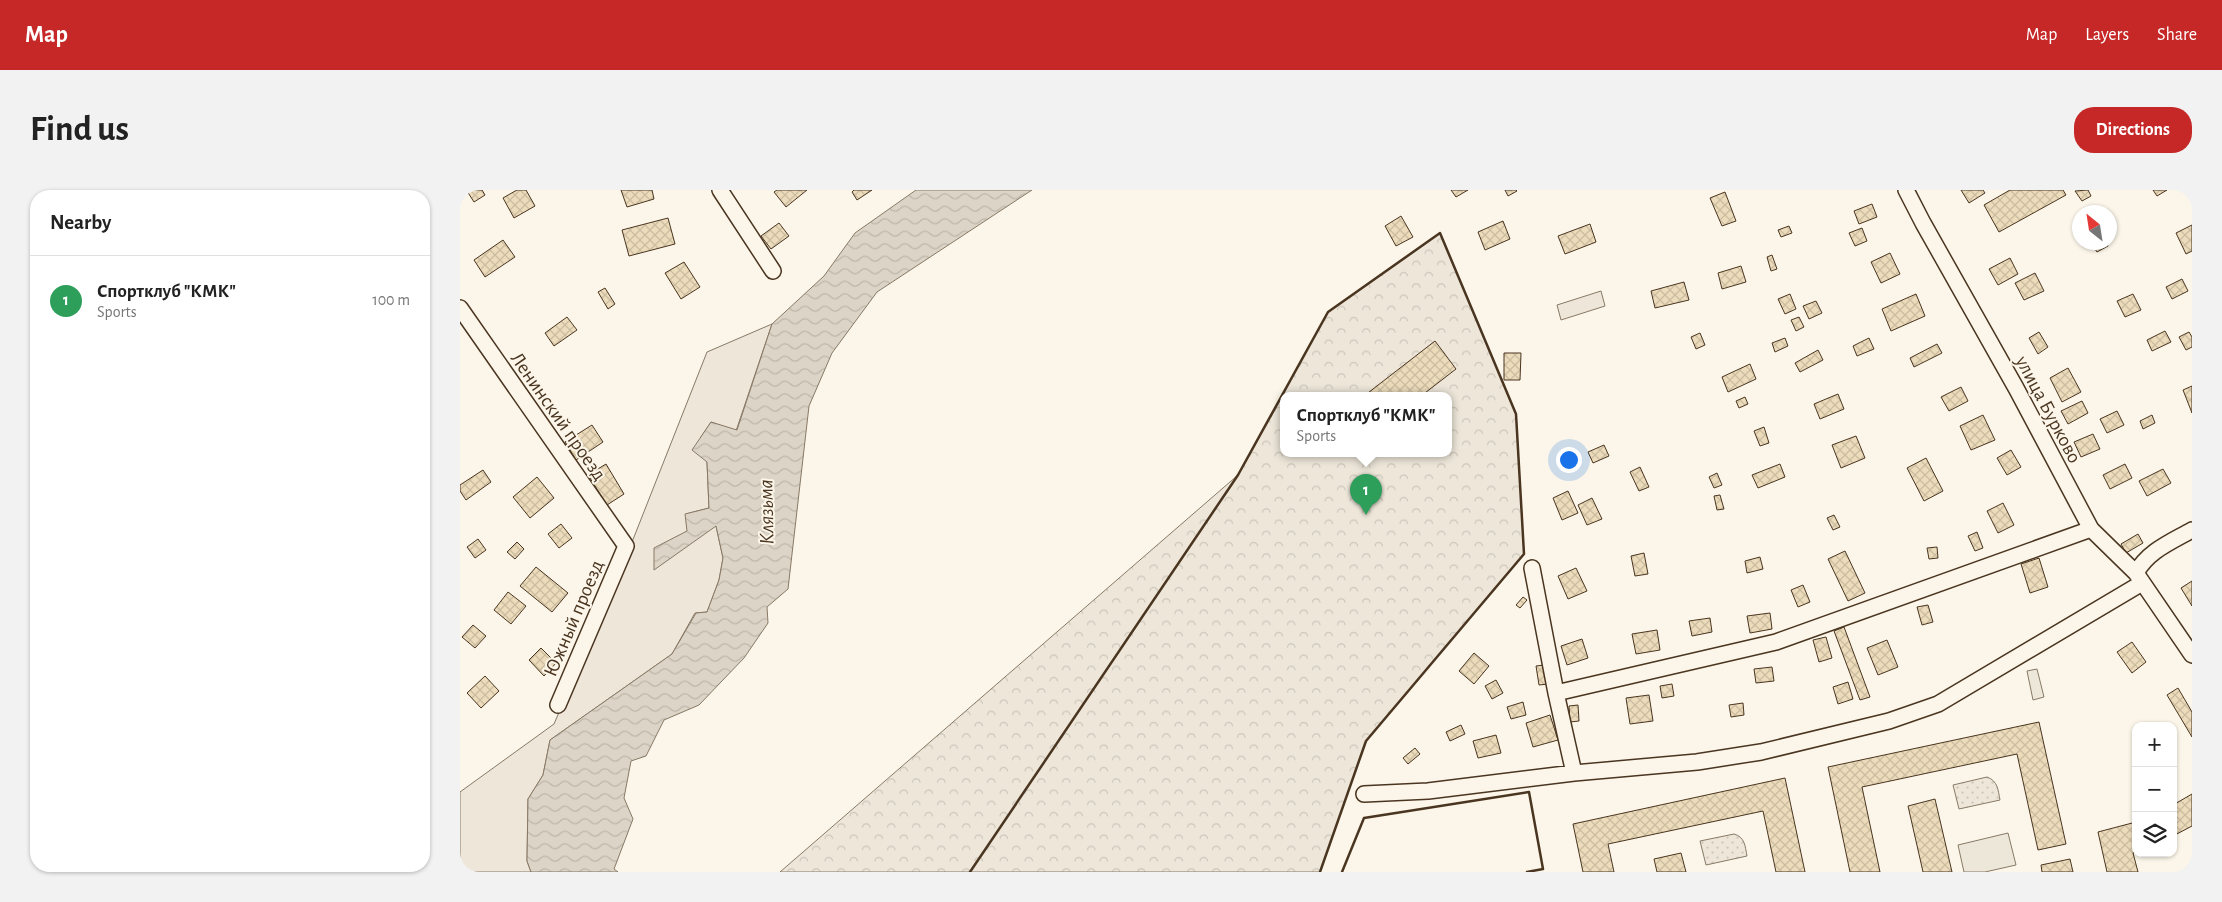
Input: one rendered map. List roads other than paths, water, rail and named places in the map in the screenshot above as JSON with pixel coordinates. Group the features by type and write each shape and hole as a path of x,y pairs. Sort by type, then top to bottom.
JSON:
{"street":[{"path":"720,190 774,270"},
{"name":"улица Бурково","path":"1906,190 1922,223 2016,388 2091,529 2139,578 2192,655"},
{"name":"Ленинский проезд","path":"460,308 626,546"},
{"path":"1556,693 1776,642 2091,529"},
{"path":"1364,794 1428,791 1574,773 1696,762 1761,752 1889,722 1938,704 2139,578 2143,561 2192,530"},
{"name":"Южный проезд","path":"558,706 626,546"},
{"path":"1532,568 1556,693 1574,773"}],"water":[{"name":"Клязьма","path":"916,190 1032,190 877,292 832,353 809,406 788,589 767,607 768,623 744,658 699,705 664,720 646,756 631,761 624,798 633,819 614,869 618,872 531,872 527,861 528,799 543,775 550,740 672,654 696,613 707,612 719,580 723,558 716,526 654,570 654,548 687,531 685,514 709,508 707,462 692,450 711,422 737,430 772,324 824,276 855,233"}],"place":[{"name":"Спортклуб \"КМК\"","path":"1366,515"}]}
